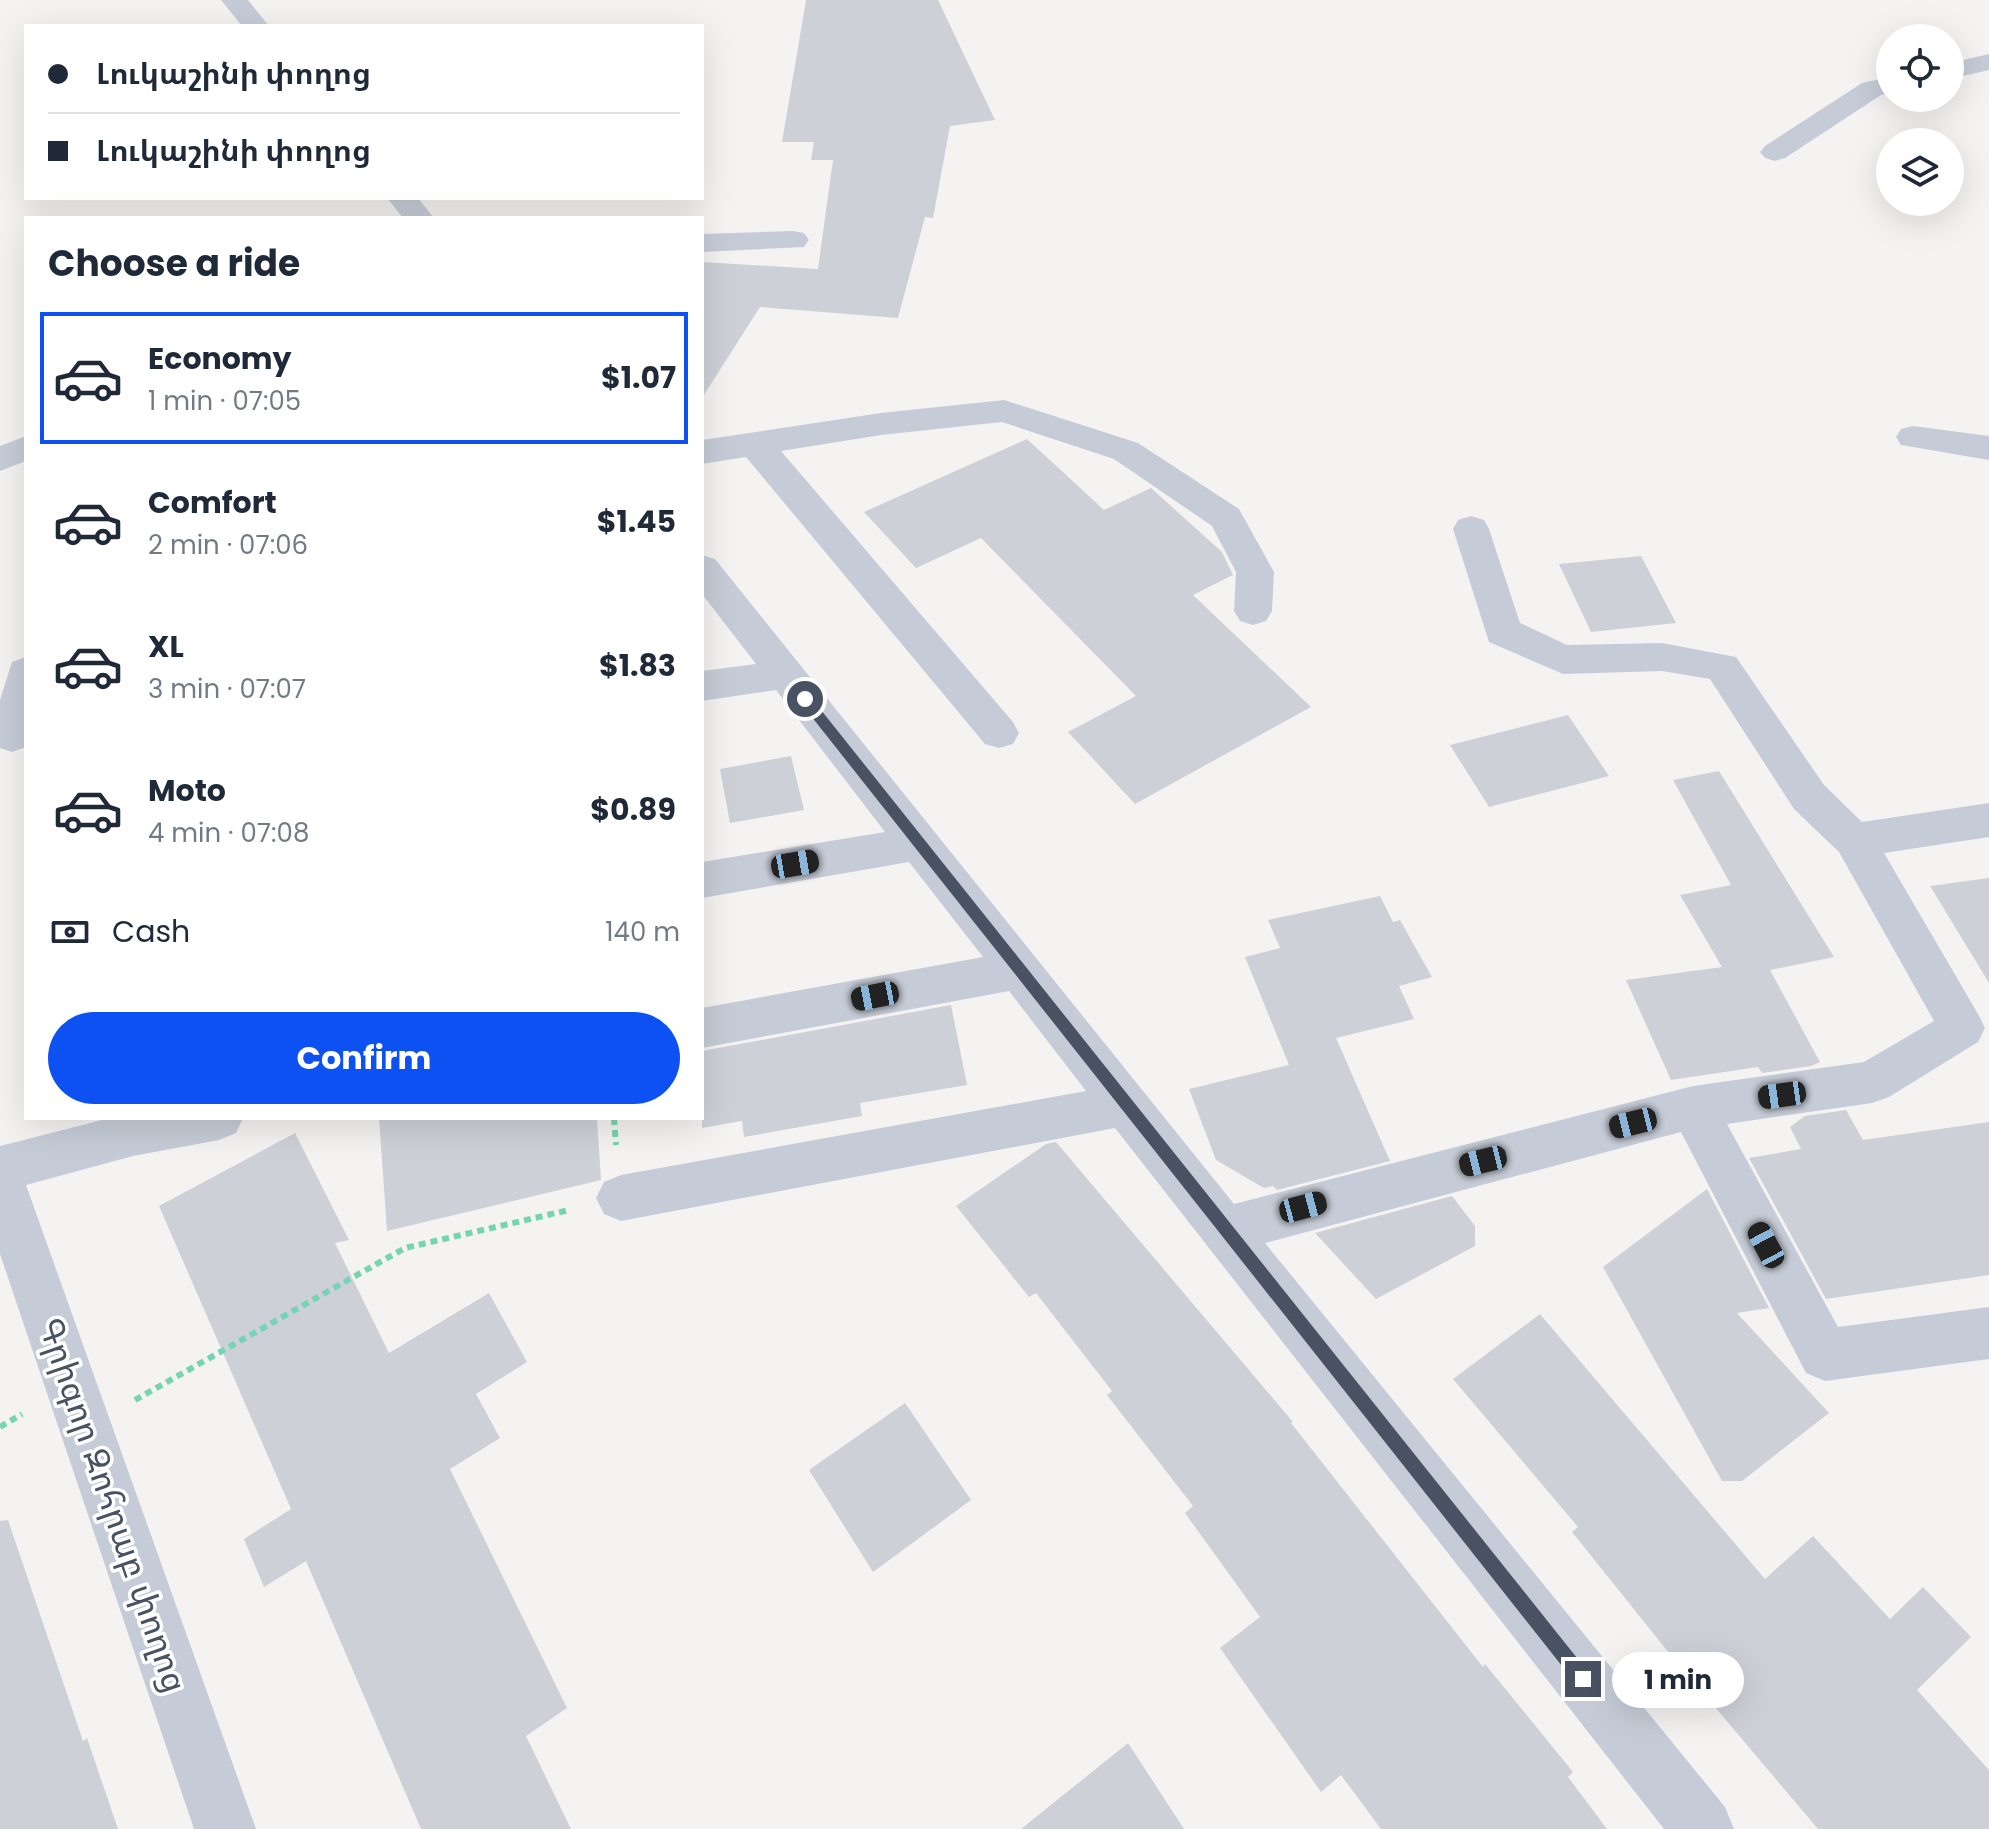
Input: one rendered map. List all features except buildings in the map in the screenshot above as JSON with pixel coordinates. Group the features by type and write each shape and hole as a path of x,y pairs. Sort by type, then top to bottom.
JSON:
{"street":[{"path":"234,0 254,24"},
{"path":"1964,68 1989,62"},
{"path":"1775,152 1876,88"},
{"path":"404,200 417,216"},
{"path":"704,243 793,240"},
{"path":"704,452 881,424 1004,411 1126,451 1226,518 1255,572 1253,611"},
{"path":"1913,437 1989,448"},
{"path":"755,444 999,733"},
{"path":"0,459 24,449"},
{"path":"1224,1230 1693,1107 1872,1082 1962,1028 1854,840 1809,797 1722,667 1662,657 1563,660 1503,632 1471,529"},
{"path":"704,571 1224,1230 1703,1829"},
{"path":"704,686 786,674"},
{"path":"13,736 24,682"},
{"path":"1854,840 1989,820"},
{"path":"704,880 919,843"},
{"path":"704,1028 1018,970"},
{"path":"621,1198 1125,1105"},
{"path":"1693,1107 1825,1355 1989,1333"},
{"path":"0,1169 134,1126 198,1120"},
{"name":"Գրիգոր Զոհրաբ փողոց","path":"0,1181 225,1829"}],"path":[{"path":"86,1427 405,1248 621,1198 614,1120"}],"route":[{"path":"805,699 1583,1679"}]}
